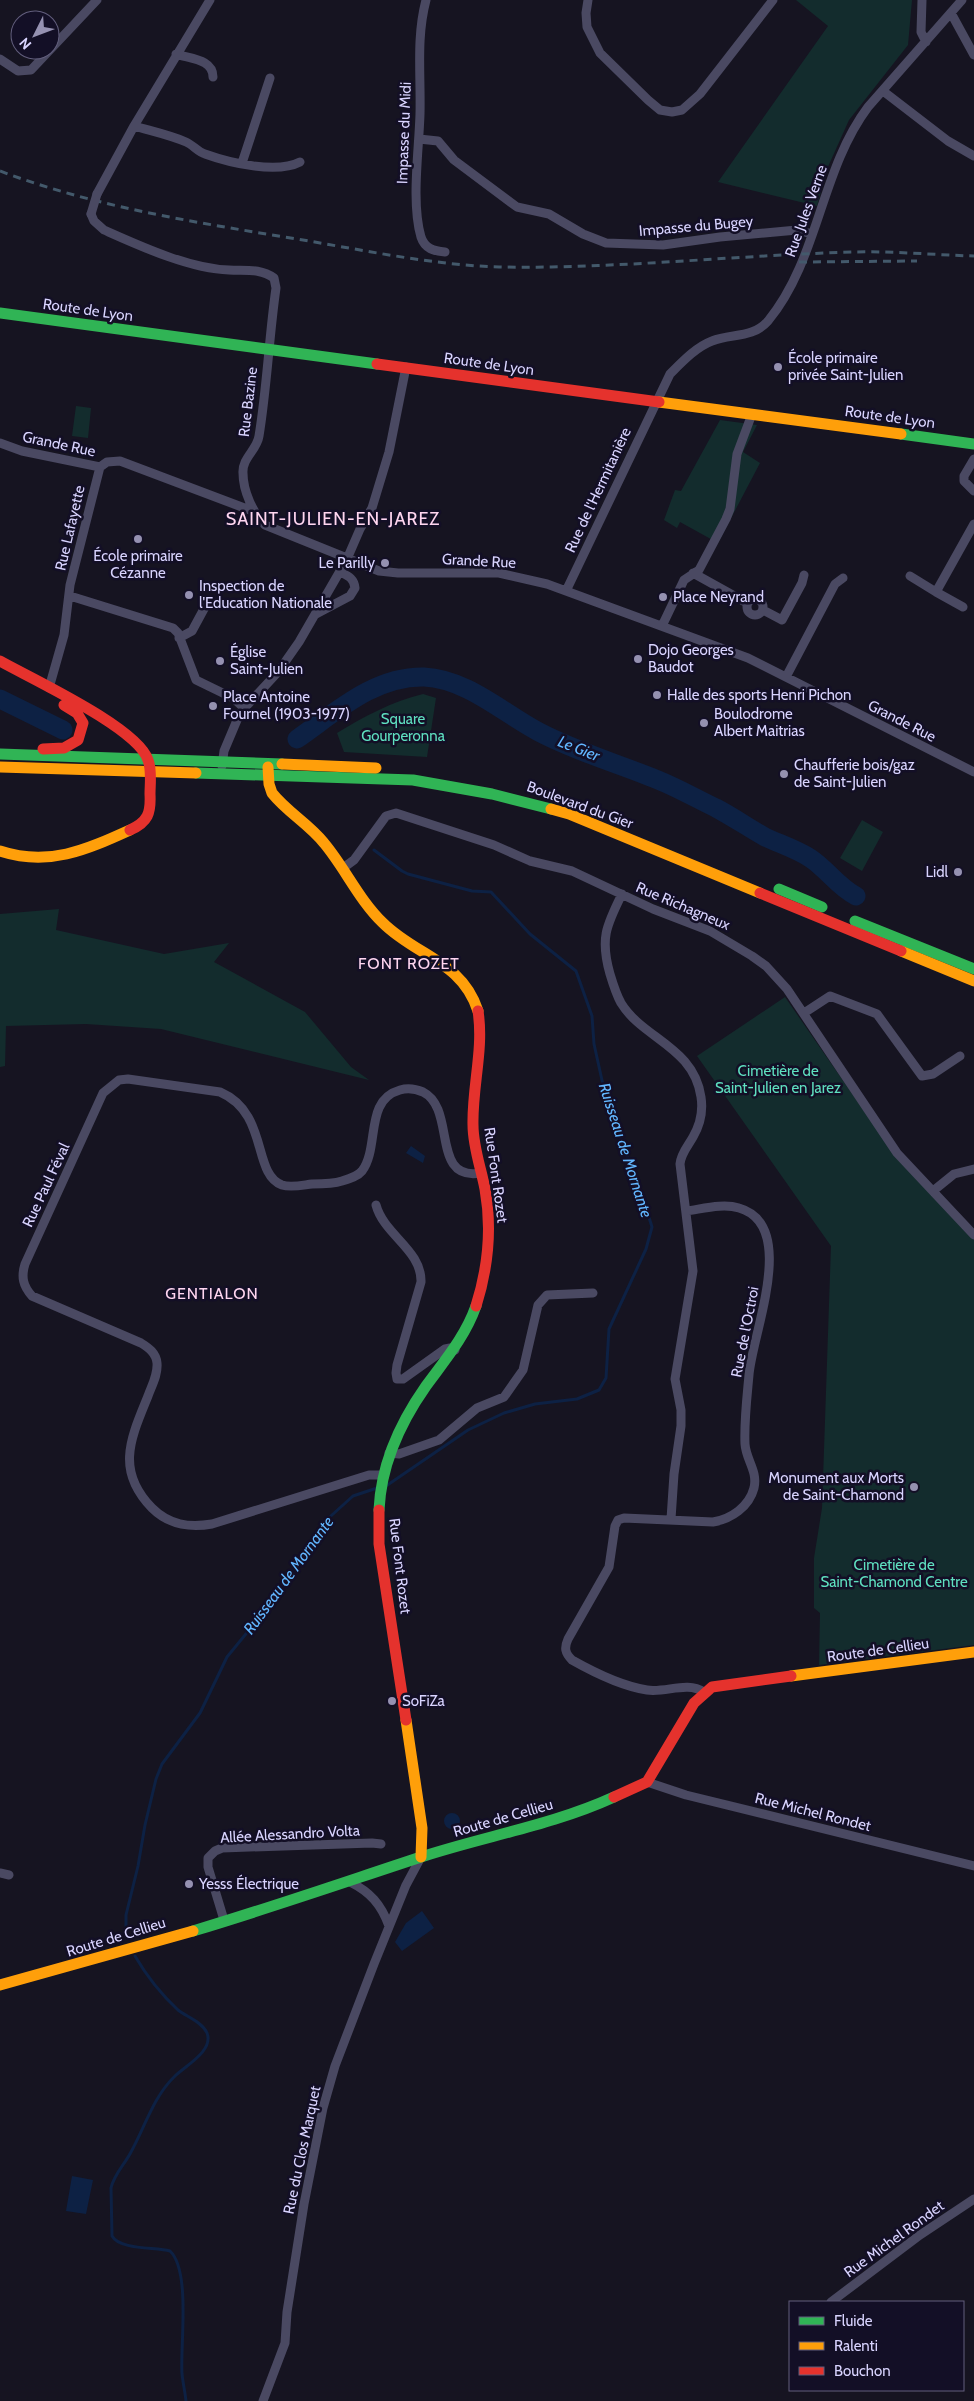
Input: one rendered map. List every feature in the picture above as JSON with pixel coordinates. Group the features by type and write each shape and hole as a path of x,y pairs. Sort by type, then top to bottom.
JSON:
{"main road":[{"name":"Route de Lyon","path":"0,313 974,444"},
{"path":"0,661 113,724 139,745 149,766 151,811 144,823 135,828 75,853 56,857 33,858 8,855 0,851"},
{"path":"0,670 77,713 82,723 82,731 78,740 64,748 0,750"},
{"path":"20,681 49,688"},
{"path":"0,754 149,766"},
{"name":"Boulevard du Gier","path":"149,766 222,762 268,770 413,780 476,789 512,797 569,814 974,981"},
{"path":"0,768 149,766"},
{"name":"Boulevard du Gier","path":"149,766 222,774 268,770 422,770 481,780 548,798 614,822 974,969"},
{"name":"Rue Font Rozet","path":"268,770 268,785 274,796 314,831 385,926 403,940 449,967 468,988 474,1000 479,1020 473,1128 488,1210 488,1245 474,1312 454,1350 414,1404 400,1427 389,1454 379,1495 380,1544 417,1786 422,1828 421,1857"},
{"name":"Route de Cellieu","path":"704,1692 712,1687 974,1652"},
{"path":"646,1782 694,1703 704,1692"},
{"name":"Route de Cellieu","path":"0,1985 87,1962 350,1882 421,1857 586,1810 646,1782"}],"street":[{"path":"0,59 18,71 31,70 96,0"},
{"path":"210,0 134,126 187,142 204,154 242,163 280,168 292,166 300,162"},
{"name":"Impasse du Midi","path":"426,0 419,34 419,139 416,193 422,237 428,247 434,251 445,252"},
{"path":"588,0 586,13 587,28 591,39 600,52 648,100 660,110 672,112 682,110 700,94 773,0"},
{"path":"922,0 921,32 926,42"},
{"name":"Rue Jules Verne","path":"655,401 670,374 688,357 713,340 747,334 761,327 767,321 802,264 851,135 864,112 962,0"},
{"path":"951,13 974,55"},
{"path":"176,54 206,63 213,71 213,77"},
{"path":"242,163 270,78"},
{"path":"883,91 948,141 974,156"},
{"name":"Rue Bazine","path":"134,126 97,194 91,214 94,221 104,230 194,265 266,272 274,278 276,288 260,431 257,445 243,465 243,480 255,512"},
{"name":"Impasse du Bugey","path":"419,139 438,141 454,160 476,178 520,208 549,214 583,234 606,243 623,245 672,244 720,237 797,230 812,234"},
{"path":"222,774 222,762 230,734 244,708 278,672 296,647 347,559 378,494 406,368"},
{"name":"Rue de l'Hermitanière","path":"566,591 655,401"},
{"path":"662,626 684,580 699,570 730,509 737,454 752,414"},
{"name":"Grande Rue","path":"0,443 22,451 100,466 106,462 120,461 255,512 265,525 347,559 379,570 392,572 486,572 517,576 566,591 748,658 974,772"},
{"path":"974,459 964,476 964,481 974,491"},
{"name":"Rue Lafayette","path":"49,688 54,676 64,635 70,585 100,466"},
{"path":"936,592 974,524"},
{"path":"316,615 350,596 355,588 354,582 340,572"},
{"path":"693,573 748,603 752,599 757,599 762,602 763,610 782,620 802,583 804,575"},
{"path":"910,576 964,607"},
{"path":"786,677 835,584 844,578"},
{"path":"70,596 167,624 173,628 180,638 196,680 233,698 244,708"},
{"path":"180,638 192,631 205,607"},
{"name":"Rue Richagneux","path":"343,868 363,850 386,816 396,813 494,845 530,861 563,867 724,937 766,966 787,989 897,1153 974,1235"},
{"path":"622,894 607,923 604,940 606,961 614,989 621,1004 630,1014 687,1063 694,1074 702,1097 699,1123 681,1157 693,1271 675,1378 681,1410 681,1426 674,1474 671,1520"},
{"path":"804,1013 830,996 874,1012 922,1076 933,1074 960,1056"},
{"name":"Rue Paul Féval","path":"383,1478 369,1475 198,1527 184,1526 170,1521 158,1513 138,1489 131,1472 128,1453 131,1436 154,1381 157,1364 156,1356 141,1343 40,1301 26,1290 22,1274 25,1264 103,1093 119,1080 128,1079 220,1092 233,1097 250,1118 270,1176 282,1185 293,1186 339,1182 354,1178 362,1172 366,1163 380,1105 386,1097 393,1092 412,1089 422,1091 432,1098 438,1108 452,1164 459,1172 470,1175 481,1173"},
{"path":"933,1191 954,1174 974,1169"},
{"path":"376,1205 381,1217 415,1260 421,1274 421,1282 397,1364 397,1379 408,1376 445,1349 450,1348 454,1350"},
{"name":"Rue de l'Octroi","path":"686,1211 723,1206 737,1207 748,1211 758,1220 766,1233 770,1275 749,1373 745,1445 755,1472 754,1490 743,1507 725,1520 713,1522 624,1518 618,1520 615,1526 609,1567 566,1644 567,1655 572,1660 607,1678 639,1689 661,1690 691,1687 704,1692"},
{"path":"389,1454 399,1454 439,1440 477,1408 504,1397 523,1370 535,1314 542,1298 547,1295 593,1293"},
{"name":"Rue Michel Rondet","path":"646,1782 686,1795 974,1866"},
{"name":"Allée Alessandro Volta","path":"224,1920 208,1867 208,1858 215,1851 222,1848 381,1844"},
{"name":"Rue du Clos Marquet","path":"263,2401 285,2343 287,2312 322,2108 335,2066 389,1926 406,1885 421,1857"},
{"path":"350,1882 365,1890 376,1899 389,1926"},
{"name":"Rue Michel Rondet","path":"832,2301 920,2235 974,2199"}],"green space":[{"path":"796,0 912,0 908,45 849,120 827,169 817,206 718,182 828,26"},
{"path":"76,406 91,408 88,438 72,436"},
{"path":"720,420 757,425 743,452 760,463 718,543 680,522 677,528 664,520 675,490 681,491"},
{"name":"Square Gourperonna","path":"423,694 436,698 427,757 344,752 337,733 378,710"},
{"path":"862,820 883,832 862,871 840,858"},
{"path":"59,909 56,930 164,954 229,943 214,962 305,1012 351,1067 369,1080 161,1029 86,1024 6,1026 5,1066 0,1067 0,914"},
{"name":"Cimetière de Saint-Chamond Centre","path":"785,997 898,1160 974,1238 974,1645 819,1665 820,1613 814,1608 814,1558 822,1508 831,1246 697,1056"}],"water":[{"path":"411,1146 425,1156 423,1163 406,1153"},
{"path":"449,1813 455,1813 460,1818 458,1827 449,1829 444,1824 444,1818"},
{"path":"422,1911 434,1928 402,1951 395,1942 406,1923"},
{"path":"72,2176 93,2180 86,2214 66,2211"}],"waterway":[{"name":"Le Gier","path":"297,739 341,707 372,689 406,678 424,677 440,679 470,690 553,739 665,783 716,808 765,837 810,858 856,896"},
{"name":"Le Gier","path":"0,699 63,730"},
{"name":"Ruisseau de Mornante","path":"374,850 408,874 472,891 491,892 530,934 576,971 592,1016 594,1044 607,1103 642,1195 652,1227 646,1249 609,1329 606,1378 599,1390 577,1399 535,1404 504,1413 468,1430 386,1486"},
{"name":"Ruisseau de Mornante","path":"126,1932 126,1915 138,1866 145,1825 156,1779 162,1764 200,1713 227,1657 273,1601 322,1524 353,1496 377,1488"},
{"name":"Ruisseau de Mornante","path":"135,1956 149,1977 172,2004 205,2029 208,2040 203,2052 175,2076 161,2093 111,2188 112,2236 122,2244 170,2251 176,2261 182,2291 182,2374 186,2401"}],"railway":[{"path":"0,171 74,195 150,213 401,257 475,266 588,266 855,252 974,256"},
{"path":"799,262 917,261"}],"traffic: fast":[{"path":"0,313 377,364"},
{"path":"901,434 974,444"},
{"path":"0,754 282,764"},
{"path":"196,773 413,780 492,794 551,809"},
{"path":"779,889 822,907"},
{"path":"855,921 974,969"},
{"path":"379,1510 388,1460 400,1429 426,1386 460,1338 476,1306"},
{"path":"193,1931 421,1857 543,1823 614,1797"}],"traffic: slow":[{"path":"659,402 901,434"},
{"path":"282,764 376,768"},
{"path":"0,767 196,773"},
{"path":"268,767 269,784 272,793 324,843 374,914 396,934 450,970 471,994 478,1011"},
{"path":"551,809 569,814 760,893"},
{"path":"0,851 18,856 51,857 82,850 130,830"},
{"path":"901,951 974,981"},
{"path":"791,1676 974,1652"},
{"path":"406,1720 422,1828 421,1857"},
{"path":"0,1985 193,1931"}],"traffic: jam":[{"path":"377,364 659,402"},
{"path":"0,661 105,719 140,747 148,760 150,768 150,807 145,820 130,830"},
{"path":"43,749 64,748 78,740 83,723 77,713 64,705"},
{"path":"760,893 901,951"},
{"path":"476,1306 488,1248 487,1204 473,1133 473,1111 480,1040 478,1011"},
{"path":"379,1510 379,1544 406,1720"},
{"path":"614,1797 647,1782 694,1703 712,1687 791,1676"}],"place":[{"name":"École primaire privée Saint-Julien","path":"778,367"},
{"name":"École primaire Cézanne","path":"138,539"},
{"name":"Le Parilly","path":"385,563"},
{"name":"Inspection de l'Education Nationale","path":"189,595"},
{"name":"Place Neyrand","path":"663,597"},
{"name":"Dojo Georges Baudot","path":"638,659"},
{"name":"Église Saint-Julien","path":"220,661"},
{"name":"Halle des sports Henri Pichon","path":"657,695"},
{"name":"Place Antoine Fournel (1903-1977)","path":"213,706"},
{"name":"Boulodrome Albert Maitrias","path":"704,723"},
{"name":"Chaufferie bois/gaz de Saint-Julien","path":"784,774"},
{"name":"Lidl","path":"958,872"},
{"name":"Monument aux Morts de Saint-Chamond","path":"914,1487"},
{"name":"SoFiZa","path":"392,1701"},
{"name":"Yesss Électrique","path":"189,1884"}],"district":[{"name":"SAINT-JULIEN-EN-JAREZ","path":"333,519"},
{"name":"FONT ROZET","path":"409,963"},
{"name":"GENTIALON","path":"212,1293"}],"park label":[{"name":"Cimetière de Saint-Julien en Jarez","path":"778,1080"}]}
